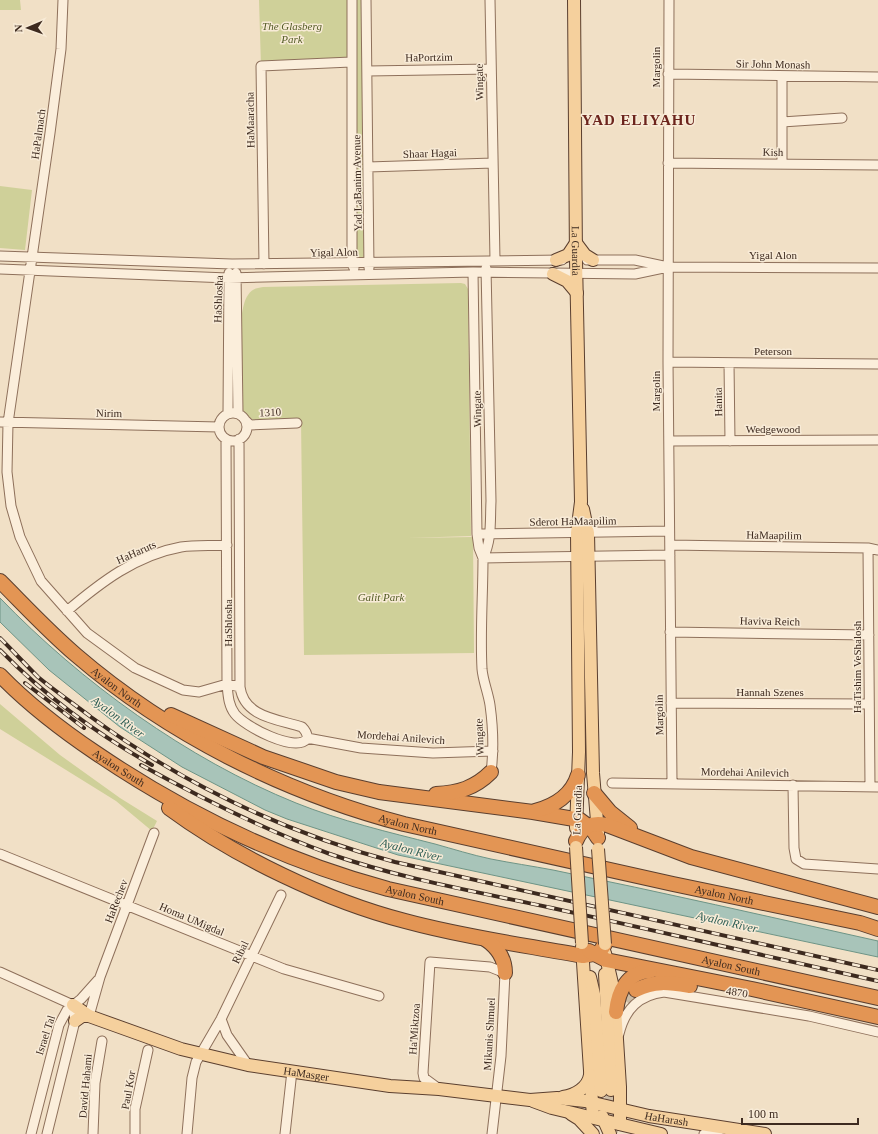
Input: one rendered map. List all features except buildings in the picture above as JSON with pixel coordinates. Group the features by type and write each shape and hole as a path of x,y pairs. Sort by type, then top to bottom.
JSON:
{"highway":[{"name":"Ayalon North","path":"0,581 71,651 127,694 177,728 251,767 317,795 376,816 626,874 860,923 878,929"},
{"name":"Ayalon South","path":"0,675 39,711 97,754 148,787 222,827 293,858 356,880 488,912 878,998"},
{"path":"127,694 239,746 291,767 358,788 608,824 691,857 878,907"},
{"path":"97,754 208,835 281,873 342,901 382,915 428,927 485,938 591,954 658,971 752,989 878,1017"},
{"path":"407,796 449,793 462,790 479,783 491,772"},
{"path":"533,812 548,807 566,796 573,788 578,775"},
{"path":"594,793 610,812 648,839"},
{"path":"587,822 598,844"},
{"path":"576,844 587,822"},
{"path":"860,923 878,925"},
{"path":"485,938 495,947 502,957 505,973"},
{"path":"591,954 601,950 605,944"},
{"path":"616,1012 618,999 628,979 643,971 658,971"},
{"path":"636,990 647,984 666,983 847,1011"}],"main road":[{"name":"La Guardia","path":"574,0 576,274 583,533 578,775 587,822"},
{"path":"556,260 568,255 576,243 585,255 593,260"},
{"path":"552,274 567,281 577,293"},
{"name":"La Guardia","path":"583,557 594,793 587,822"},
{"name":"La Guardia","path":"576,844 591,954 590,1074 592,1102 598,1119 610,1134"},
{"path":"598,844 605,944"},
{"name":"La Guardia","path":"591,954 612,982 616,1012 617,1040 610,1089 620,1110 620,1129"},
{"path":"591,954 594,994 610,1089 649,1116"},
{"path":"591,954 605,998 610,1089"},
{"name":"HaMasger","path":"73,1005 89,1016 181,1049 248,1065 390,1086 439,1089 530,1100 552,1108 598,1119"},
{"path":"75,1021 82,1016 89,1016"},
{"path":"557,1098 571,1096 582,1089 588,1083 590,1074"},
{"name":"HaMasger","path":"530,1100 557,1098 592,1102"},
{"name":"HaHarash","path":"592,1102 649,1116 765,1134"},
{"path":"565,1110 579,1119 594,1134"},
{"name":"HaHarash","path":"598,1119 620,1129 661,1134"}],"street":[{"name":"HaPalmach","path":"31,270 61,49 63,0"},
{"name":"Yad LaBanim Avenue","path":"352,0 352,264"},
{"name":"Yad LaBanim Avenue","path":"366,0 370,263"},
{"name":"Wingate","path":"490,0 495,260"},
{"name":"Margolin","path":"669,0 668,362 672,782"},
{"name":"HaMaaracha","path":"264,264 261,66 351,62"},
{"name":"HaPortzim","path":"368,71 491,69"},
{"name":"Sir John Monash","path":"668,74 878,77"},
{"path":"782,76 782,164"},
{"path":"782,122 842,118"},
{"name":"Shaar Hagai","path":"368,167 493,163"},
{"name":"Kish","path":"668,163 878,165"},
{"name":"Yigal Alon","path":"0,256 232,264 352,264 482,260 635,260 668,267 878,268"},
{"name":"Wingate","path":"482,260 487,272 490,534 483,558 482,669 490,709 493,752 491,772"},
{"path":"352,264 354,270 362,275 368,271 370,263"},
{"name":"HaShlosha","path":"232,264 233,413"},
{"name":"Yigal Alon","path":"0,269 251,278 473,272 635,274 668,267"},
{"path":"31,270 4,422 8,489 11,506 20,537 41,581 87,633 134,668 162,682 192,692 208,690 227,684 240,687 241,697 249,708 264,715 302,727 306,731 307,738"},
{"name":"Wingate","path":"473,272 477,534 479,548 483,558"},
{"name":"HaShlosha","path":"233,278 237,295 233,413"},
{"path":"237,295 244,281 251,278"},
{"name":"Peterson","path":"668,362 878,364"},
{"name":"Hanita","path":"729,363 730,441"},
{"path":"242,437 247,426 246,421 233,413 221,418 218,426 219,431 226,439 230,440 242,437 261,428 279,424"},
{"name":"1310","path":"246,421 250,424 297,423"},
{"name":"Nirim","path":"4,422 218,426"},
{"name":"HaShlosha","path":"240,687 242,437"},
{"name":"HaShlosha","path":"226,439 227,684"},
{"name":"Wedgewood","path":"669,441 878,440"},
{"name":"Sderot HaMaapilim","path":"477,534 669,531"},
{"name":"HaHaruts","path":"67,611 103,580 158,553 181,547 227,545"},
{"name":"HaMaapilim","path":"670,550 868,548 878,550"},
{"name":"HaTishim VeShalosh","path":"868,548 869,704 874,787"},
{"path":"483,558 583,557 670,550"},
{"name":"Haviva Reich","path":"670,632 869,635"},
{"name":"Mordehai Anilevich","path":"227,684 232,709 243,722 291,743 302,743 307,738 369,748 433,753 493,752"},
{"name":"Hannah Szenes","path":"671,703 869,704"},
{"name":"Mordehai Anilevich","path":"612,783 672,782 874,787"},
{"path":"793,785 794,848 796,859 804,864 878,869"},
{"name":"HaRechev","path":"89,1016 100,977 154,833"},
{"name":"Homa UMigdal","path":"0,854 128,905 251,957 284,969 378,996"},
{"name":"Ribal","path":"187,1134 192,1078 200,1054 221,1019 281,895"},
{"name":"Ha'Miktzoa","path":"439,1089 424,1078 423,1073 430,962 490,967 505,973"},
{"name":"HaMasger","path":"0,972 73,1005"},
{"name":"Mikunis Shmuel","path":"492,1134 497,1095 505,973"},
{"name":"HaRechev","path":"73,1005 81,1000 100,977"},
{"name":"4870","path":"617,1040 620,1028 627,1015 638,1001 644,997 664,992 809,1016 878,1032"},
{"name":"Israel Tal","path":"31,1134 59,1025 66,1010 73,1005 75,1021 47,1134"},
{"path":"221,1019 227,1035 248,1065"},
{"name":"David Hahami","path":"94,1134 95,1083 102,1041"},
{"name":"Paul Kor","path":"135,1134 135,1109 148,1050"},
{"path":"285,1134 292,1071"},
{"path":"594,1134 598,1119"},
{"path":"704,1134 730,1128"}],"green space":[{"path":"0,0 20,0 21,10 0,10"},
{"name":"The Glasberg Park","path":"259,0 350,0 348,62 261,66"},
{"path":"354,0 365,0 367,259 354,259"},
{"path":"0,186 32,190 25,250 0,248"},
{"name":"Galit Park","path":"465,284 468,289 471,536 408,538 473,537 474,653 304,655 301,420 254,420 247,417 242,409 240,333 244,304 251,291 256,288 263,287"},
{"path":"0,704 60,755 120,798 157,821 152,831 116,801 0,729"}],"water":[{"name":"Ayalon River","path":"0,598 65,659 138,716 215,764 255,785 296,803 347,821 484,857 594,878 878,941 878,957 398,855 287,819 265,810 182,767 120,727 49,670 0,622"}],"tunnel":[{"path":"619,1021 623,1007 636,990"},
{"path":"611,1090 612,1133"}],"railway":[{"path":"0,638 38,677 91,717 162,764 237,804 314,837 395,862 878,970"},
{"path":"0,650 35,683 72,713 91,727 152,765"},
{"path":"25,683 84,728"},
{"path":"141,765 187,790 281,835 357,863 412,878 878,981"}],"district":[{"name":"YAD ELIYAHU","path":"639,120"}]}
